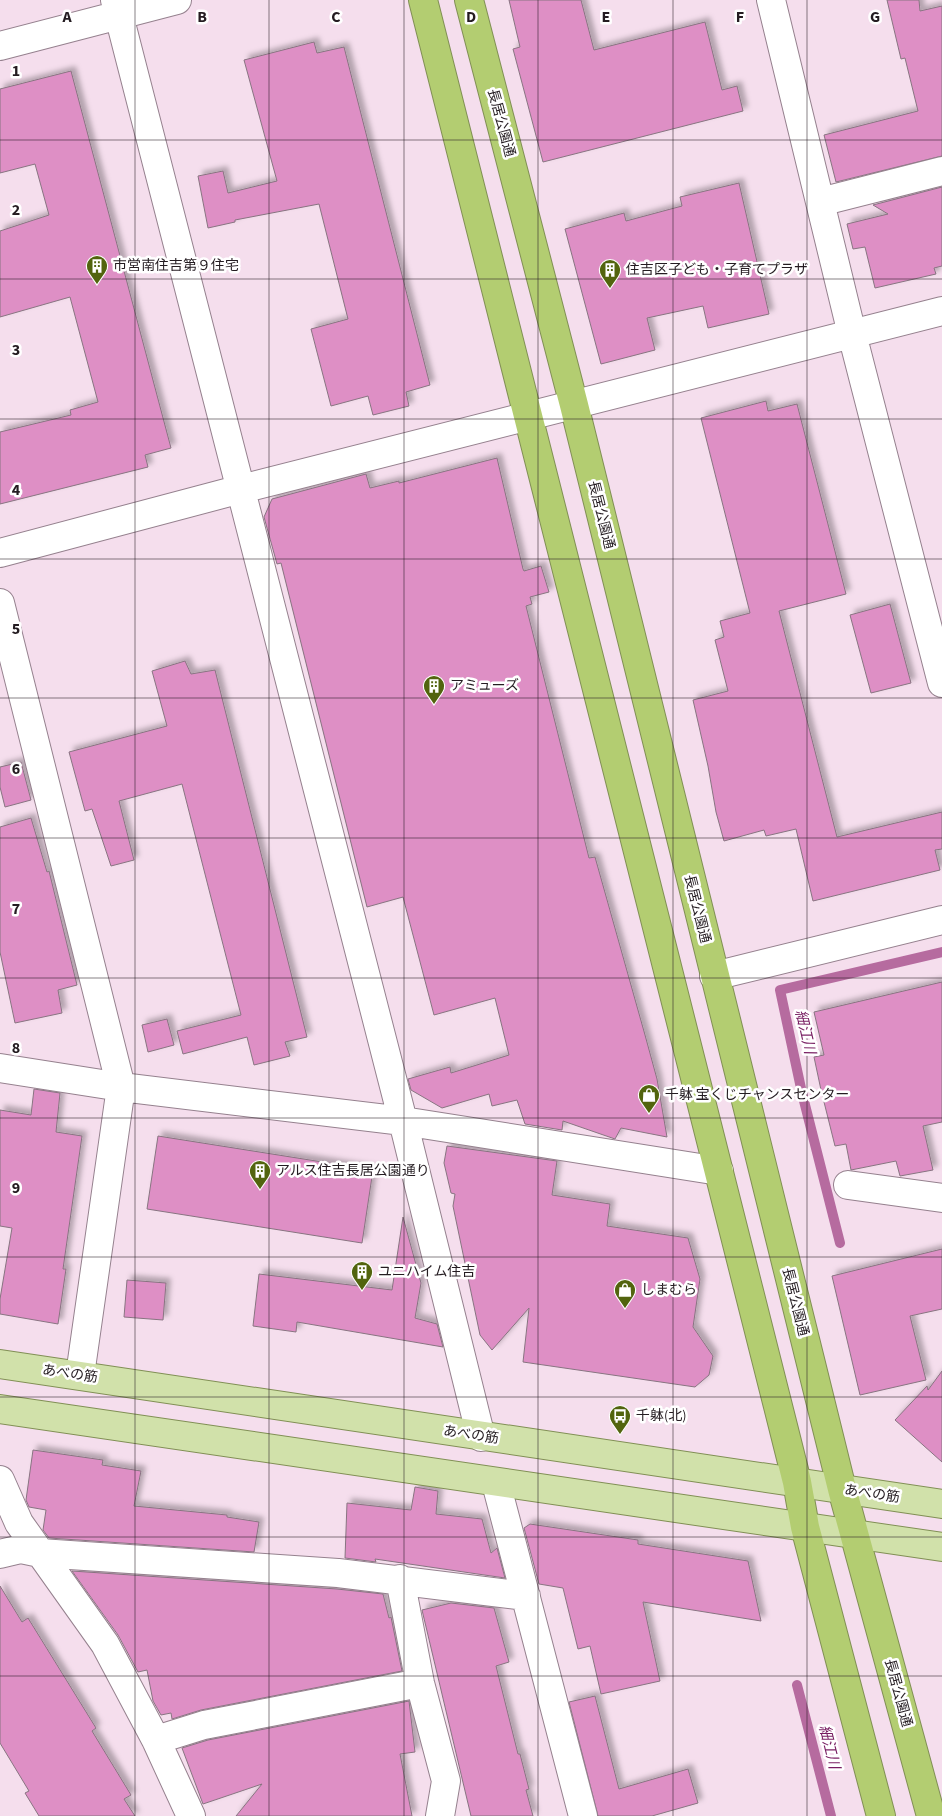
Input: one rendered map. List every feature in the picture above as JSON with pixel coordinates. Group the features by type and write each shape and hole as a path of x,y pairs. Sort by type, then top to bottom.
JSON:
{"highway":[{"path":"423,0 797,1482 805,1527 881,1816"},
{"name":"長居公園通","path":"468,0 574,405 842,1489 856,1534 931,1816"}],"main road":[{"name":"あべの筋","path":"0,1364 942,1504"},
{"path":"0,1409 942,1547"}],"street":[{"path":"0,46 117,8 177,0"},
{"path":"771,0 852,334 942,683"},
{"path":"117,8 403,1121 481,1436"},
{"path":"820,202 942,171"},
{"path":"0,553 241,489 942,311"},
{"path":"0,603 121,1087 80,1375"},
{"path":"714,976 942,920"},
{"path":"0,1068 121,1087 403,1121 719,1171"},
{"path":"848,1185 942,1198"},
{"path":"0,1480 20,1523 105,1644 156,1740 191,1816"},
{"path":"496,1483 583,1816"},
{"path":"0,1554 21,1549 40,1553 338,1573 400,1579 526,1596"},
{"path":"400,1579 420,1683 446,1781 440,1816"},
{"path":"156,1740 204,1725 420,1683"}],"building":[{"path":"509,0 581,0 594,50 705,22 722,90 737,86 743,111 543,162 513,49 520,47"},
{"path":"887,0 919,0 920,11 942,6 942,156 836,182 824,135 918,111 905,58 901,59"},
{"path":"314,42 317,53 344,47 430,385 406,392 409,406 373,415 368,396 331,406 311,329 348,319 319,204 235,220 235,222 208,228 198,176 223,171 228,193 277,181 244,60"},
{"path":"71,71 171,448 145,455 148,467 0,504 0,432 71,415 70,410 98,402 70,297 0,317 0,231 49,215 35,164 0,173 0,89"},
{"path":"739,183 769,314 708,328 703,306 647,318 655,350 601,364 565,229 624,213 626,221 682,206 680,197"},
{"path":"942,187 942,266 934,268 936,274 875,288 865,247 853,249 847,224 888,214 873,205"},
{"path":"766,401 768,411 797,404 846,594 779,611 837,837 942,812 942,849 935,850 940,870 813,901 796,829 766,836 764,830 724,841 716,812 693,700 728,691 715,640 724,637 720,621 750,613 701,418"},
{"path":"497,458 523,569 524,571 541,566 549,592 530,597 532,604 526,606 589,858 595,857 657,1079 667,1137 621,1128 615,1139 563,1121 562,1130 525,1124 517,1100 492,1106 489,1094 442,1108 411,1090 408,1079 450,1067 451,1073 509,1055 495,998 434,1015 403,897 367,907 281,563 277,564 264,517 272,499 366,474 370,488 399,481 399,483"},
{"path":"890,604 911,683 871,693 850,615"},
{"path":"185,661 191,674 215,670 307,1037 285,1042 290,1056 254,1065 247,1037 183,1054 177,1031 241,1015 182,784 119,801 134,860 111,866 92,809 85,811 69,752 167,726 152,671"},
{"path":"21,762 31,800 5,807 0,787 0,767"},
{"path":"31,818 47,872 49,871 77,985 58,990 62,1013 15,1023 0,952 0,827"},
{"path":"942,982 942,1122 923,1126 933,1170 900,1176 896,1161 851,1170 846,1144 835,1146 821,1090 814,1057 824,1055 814,1012"},
{"path":"167,1019 174,1045 148,1052 142,1025"},
{"path":"34,1089 60,1093 56,1132 82,1136 63,1269 66,1269 58,1324 0,1314 0,1299 12,1228 0,1226 0,1110 31,1115"},
{"name":"アルス住吉長居公園通り","path":"158,1136 373,1170 362,1243 147,1209"},
{"path":"447,1146 557,1161 552,1195 610,1204 607,1226 688,1238 700,1279 693,1327 713,1356 709,1375 695,1387 523,1362 529,1308 492,1350 480,1335 453,1206 455,1194 451,1193 444,1163"},
{"name":"ユニハイム住吉","path":"403,1217 421,1283 415,1318 437,1324 443,1347 297,1322 296,1332 253,1326 259,1274 392,1290"},
{"path":"942,1249 942,1309 910,1316 926,1380 860,1395 832,1276"},
{"path":"127,1280 166,1283 163,1320 124,1317"},
{"path":"942,1371 942,1462 895,1420 927,1386 928,1390"},
{"path":"33,1450 103,1460 102,1465 141,1471 134,1506 227,1515 227,1517 259,1522 254,1552 49,1538 43,1530 46,1510 29,1507 26,1500"},
{"path":"415,1487 438,1491 436,1514 482,1519 491,1553 497,1548 505,1578 375,1559 376,1562 345,1558 347,1503 411,1510"},
{"path":"530,1524 638,1540 638,1544 748,1561 761,1621 643,1602 660,1681 601,1694 590,1646 578,1649 563,1588 539,1584 524,1528"},
{"path":"72,1571 337,1589 383,1594 389,1618 391,1617 402,1671 201,1710 172,1719 171,1713 161,1715 153,1701 147,1670 138,1672 118,1635"},
{"path":"0,1586 22,1622 28,1618 96,1728 92,1731 131,1795 124,1799 135,1816 39,1816 25,1793 29,1791 0,1743"},
{"path":"451,1603 494,1608 509,1662 496,1666 518,1754 520,1754 529,1789 526,1790 533,1816 471,1816 422,1610"},
{"path":"595,1696 619,1789 688,1769 698,1803 652,1816 598,1816 569,1702"},
{"path":"409,1701 415,1752 400,1754 412,1816 236,1816 262,1784 203,1804 182,1748 208,1740"}],"waterway":[{"name":"細江川","path":"840,1243 802,1093 780,990 942,952"},
{"name":"細江川","path":"797,1685 831,1816"}],"place":[{"name":"市営南住吉第９住宅","path":"97,285"},
{"name":"住吉区子ども・子育てプラザ","path":"610,289"},
{"name":"アミューズ","path":"434,705"},
{"name":"千躰 宝くじチャンスセンター","path":"649,1114"},
{"name":"アルス住吉長居公園通り","path":"260,1190"},
{"name":"ユニハイム住吉","path":"362,1291"},
{"name":"しまむら","path":"625,1309"},
{"name":"千躰(北)","path":"620,1435"}]}
